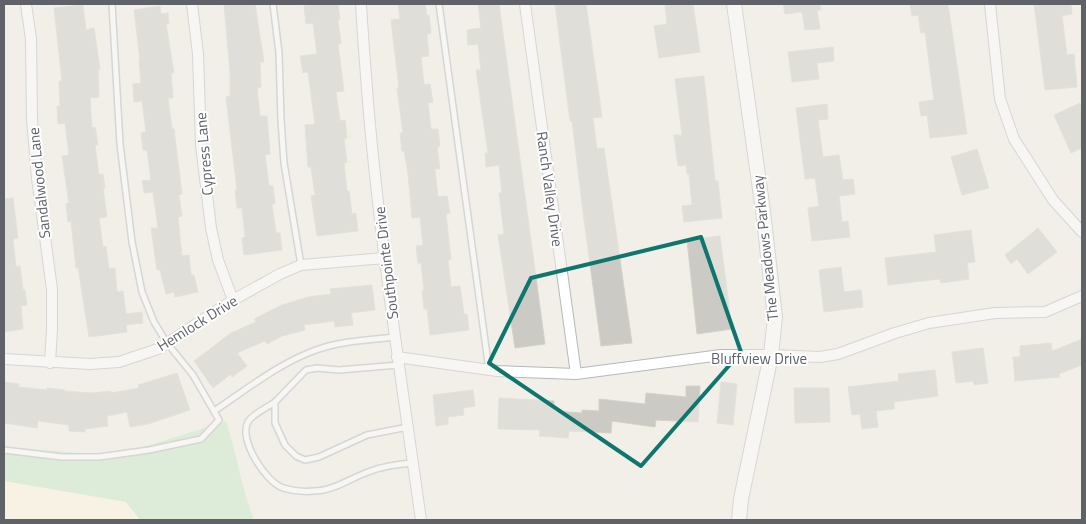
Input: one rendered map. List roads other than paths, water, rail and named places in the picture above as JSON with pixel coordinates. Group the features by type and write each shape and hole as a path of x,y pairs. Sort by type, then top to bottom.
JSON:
{"street":[{"name":"Sandalwood Lane","path":"26,4 31,39 32,120 37,178 52,289 50,363"},
{"name":"Cypress Lane","path":"192,4 198,54 201,145 210,228 218,260 233,300"},
{"name":"Southpointe Drive","path":"361,4 369,114 385,258 421,520"},
{"name":"Ranch Valley Drive","path":"525,4 576,374"},
{"name":"The Meadows Parkway","path":"734,4 763,211 775,318 771,355 741,499 739,520"},
{"path":"990,4 1000,99 1014,139 1053,200 1082,232"},
{"name":"Hemlock Drive","path":"4,359 50,363 102,364 119,362 158,349 233,300 280,274 301,265 385,258"},
{"name":"Bluffview Drive","path":"398,361 489,370 576,374 721,355 771,355 811,358 829,356 929,323 995,313 1045,312 1082,296"}],"lane":[{"path":"4,450 62,456 99,457 150,450 201,439 219,420 193,375 167,343 154,322 142,292 132,242 120,144 112,4"},
{"path":"273,4 279,52 284,163 301,265"},
{"path":"440,4 489,370"},
{"path":"214,411 283,366 314,351 338,345 395,337"},
{"path":"398,361 339,370 317,368 306,370 275,402 252,416 247,422 245,434 252,454 268,477 282,488 316,492 392,464 413,463"},
{"path":"275,402 274,423 285,445 296,456 305,460 319,457 367,435 408,427"}]}
